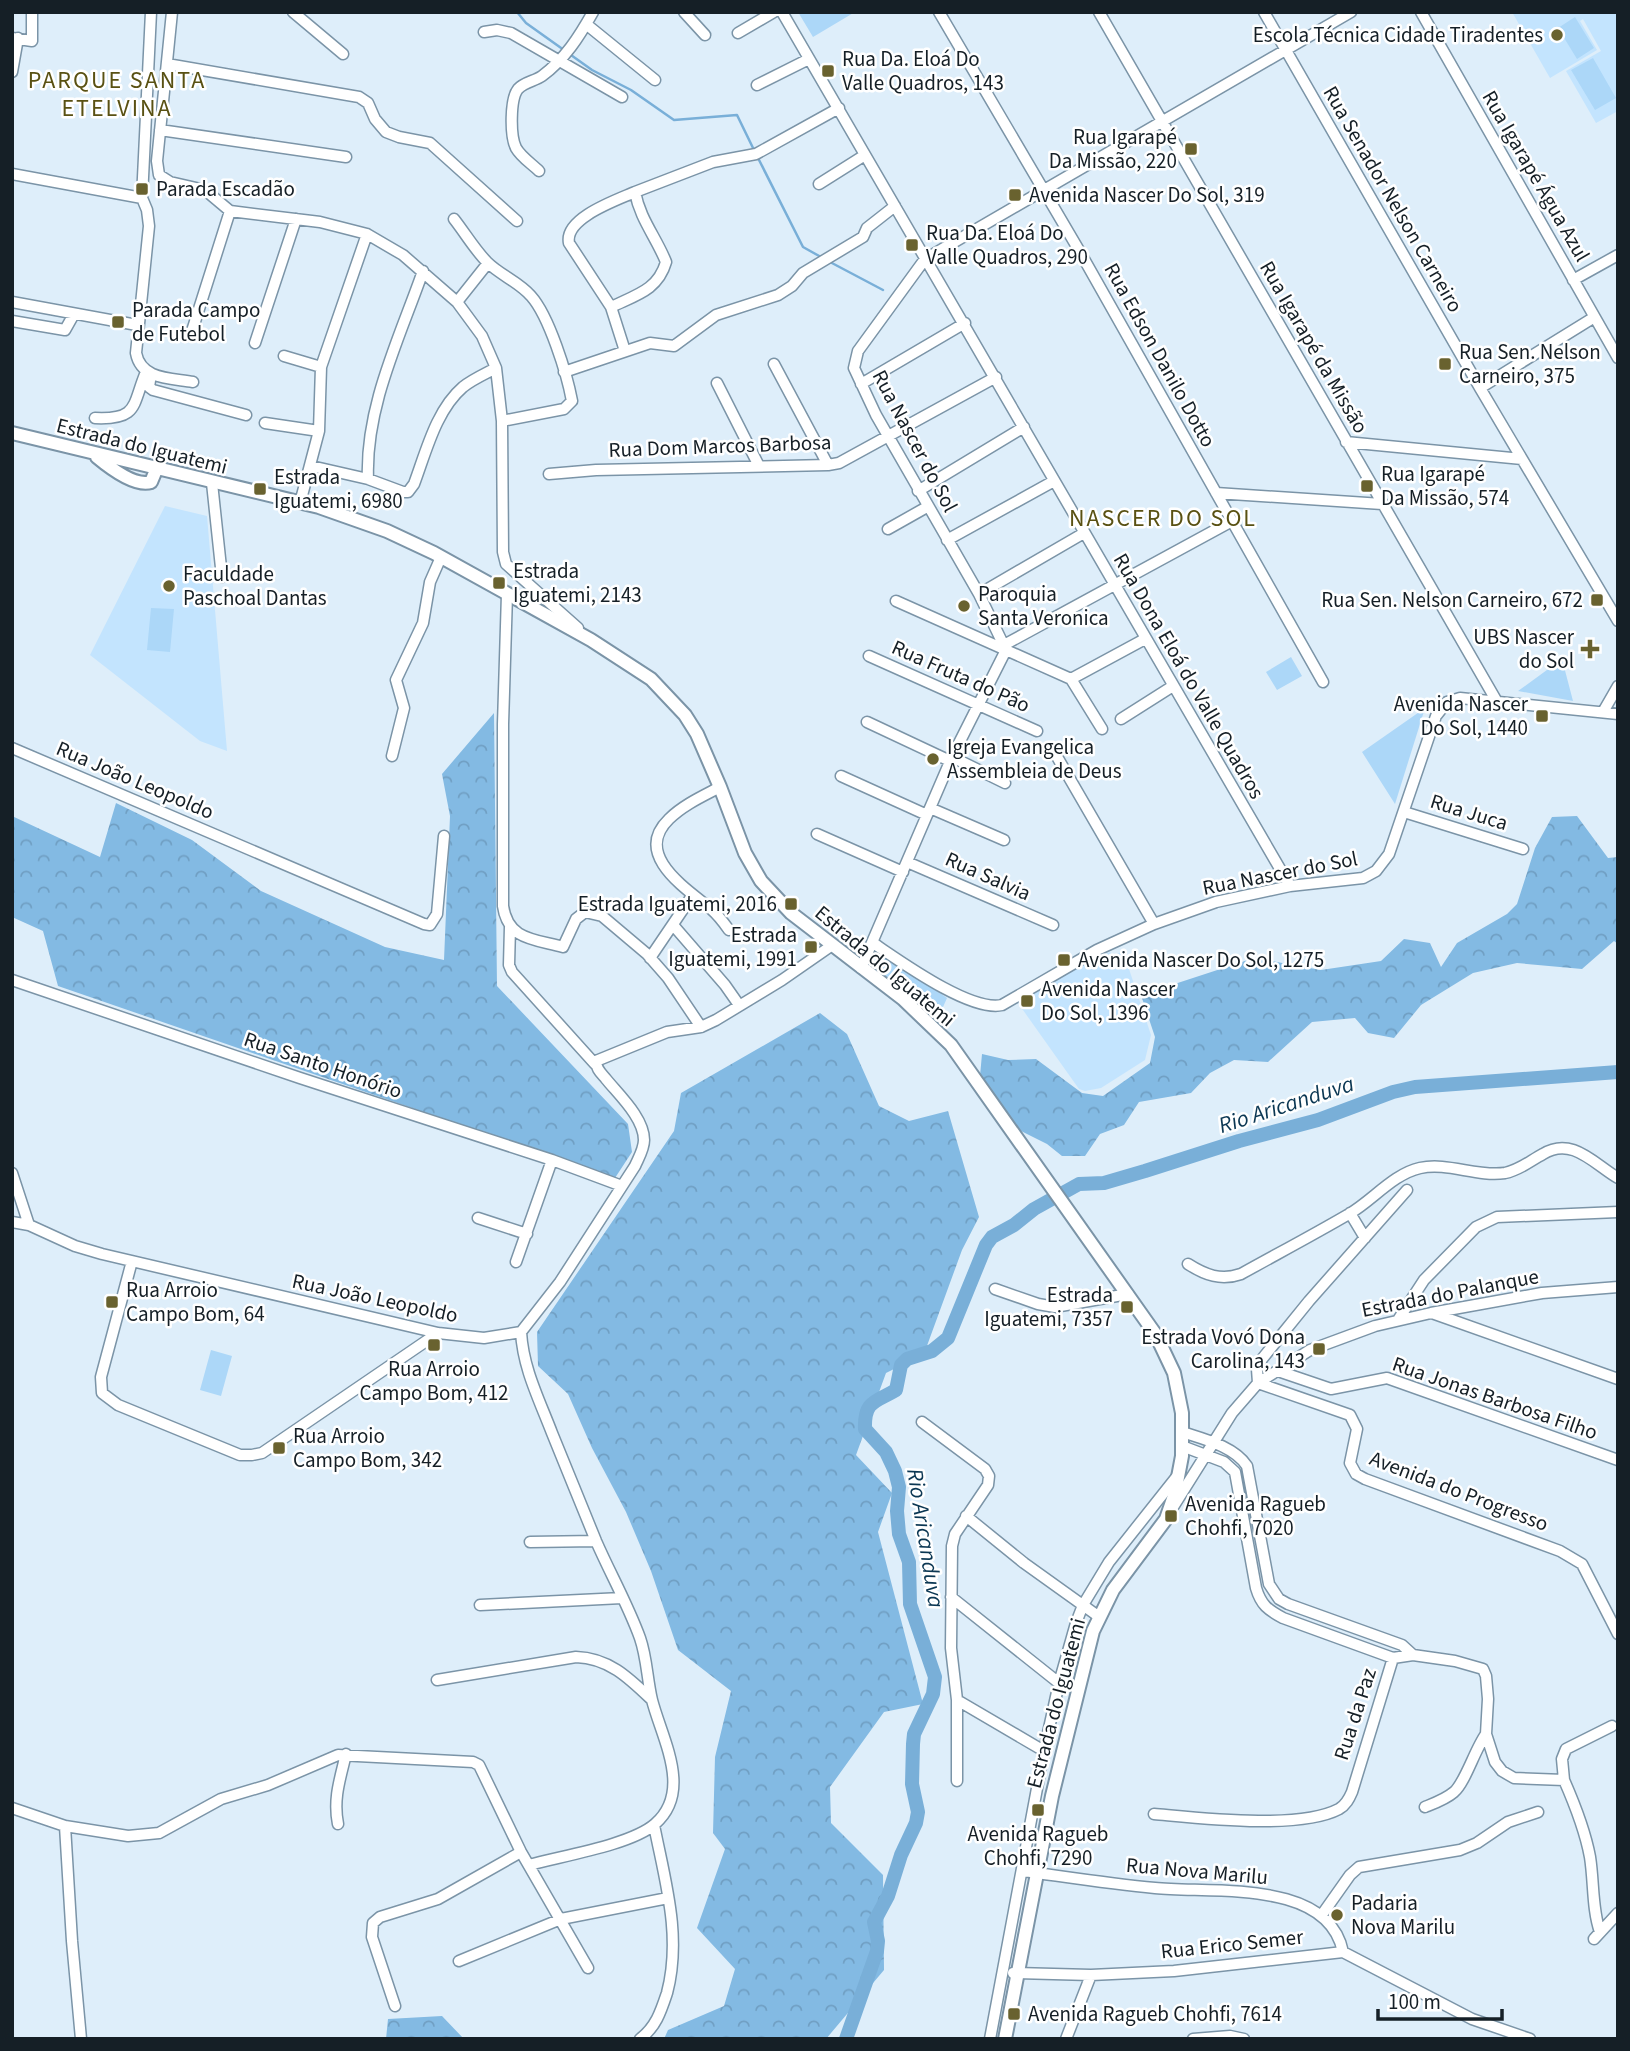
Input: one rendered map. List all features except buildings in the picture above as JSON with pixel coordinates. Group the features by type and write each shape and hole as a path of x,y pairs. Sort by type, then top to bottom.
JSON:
{"main road":[{"name":"Estrada do Iguatemi","path":"12,433 300,503 387,531 441,556 592,640 651,679 674,702 697,734 737,835 761,881 785,908 910,1006 951,1045 1156,1335 1179,1388 1182,1432 1179,1474 1166,1519 1113,1590 1098,1616 1029,1872 1018,1973 1004,2039"}],"street":[{"path":"12,72 15,38 32,41 32,12"},
{"path":"151,12 142,198 149,226 136,353 139,365 148,373 193,382"},
{"path":"172,12 157,171 161,177 170,182 205,190 230,211 296,219 367,234 403,255 457,302 482,336 496,368 502,421 503,552 506,564 592,640"},
{"path":"293,12 343,54"},
{"path":"539,171 514,144 513,100 521,87 541,76 565,55 593,12"},
{"path":"684,12 705,36"},
{"path":"738,33 774,12"},
{"name":"Rua Dona Eloá do Valle Quadros","path":"782,12 1290,886"},
{"name":"Rua Edson Danilo Dotto","path":"939,12 1045,190 1323,682"},
{"name":"Rua Igarapé da Missão","path":"1099,12 1496,700"},
{"name":"Rua Senador Nelson Carneiro","path":"1264,12 1480,388 1618,621"},
{"name":"Rua Nascer do Sol","path":"1005,648 979,594 888,438 861,384 854,368 858,351 925,259 1351,12"},
{"name":"Rua Igarapé Água Azul","path":"1421,12 1618,358"},
{"path":"586,24 655,80"},
{"path":"484,32 497,30 511,33 565,55 622,97"},
{"path":"757,85 809,59"},
{"path":"167,64 359,97 368,103 375,119 386,132 430,143 517,221"},
{"path":"625,351 611,307 569,243 570,231 594,209 713,162 756,155 839,108"},
{"path":"160,130 346,157"},
{"path":"819,184 865,155"},
{"path":"12,174 142,198"},
{"path":"611,307 654,285 662,277 666,262 638,208 635,192"},
{"path":"564,372 650,342 674,346 716,315 778,295 792,286 803,273 863,237 867,228 895,206"},
{"path":"192,331 230,211"},
{"path":"256,343 296,219"},
{"path":"454,219 488,262 526,291 538,306 549,328 572,401 568,407 502,421"},
{"path":"300,503 319,431 321,367 367,234"},
{"path":"1573,281 1618,255"},
{"path":"457,302 488,262"},
{"path":"368,479 368,440 377,404 423,271"},
{"path":"12,302 137,325"},
{"path":"12,321 65,330 74,314"},
{"path":"1480,388 1594,318"},
{"path":"861,384 965,323"},
{"path":"284,356 321,367"},
{"path":"774,364 828,465"},
{"path":"311,466 368,479 402,492 410,490 439,420 451,399 463,387 496,368"},
{"path":"148,373 149,387 153,390 246,415"},
{"path":"95,418 116,419 128,412 148,373"},
{"name":"Rua Dom Marcos Barbosa","path":"549,474 596,470 839,463 996,377"},
{"path":"717,383 759,466"},
{"path":"265,423 319,431"},
{"path":"918,491 1024,427"},
{"path":"1346,442 1522,459"},
{"path":"947,540 1055,481"},
{"path":"212,483 222,577"},
{"path":"1216,492 1382,504"},
{"path":"888,529 928,507"},
{"path":"861,968 951,759 1005,648 1232,521"},
{"path":"979,594 1084,533"},
{"path":"392,756 404,708 396,680 423,623 430,582 441,556"},
{"path":"507,594 503,724 503,906 510,928 509,965 512,972 595,1065 641,1127 644,1140 635,1166 560,1282 521,1332 525,1365 596,1541 640,1639 652,1700 667,1742 674,1783 667,1807 654,1825 604,1846 529,1865"},
{"path":"896,601 1071,679 1102,729"},
{"path":"1071,679 1145,639"},
{"name":"Rua Fruta do Pão","path":"869,656 1037,731"},
{"path":"1121,719 1173,686"},
{"path":"1603,712 1618,686"},
{"name":"Rua Nascer do Sol","path":"873,943 969,1000 996,1006 1008,1003 1097,950 1154,924 1216,902 1290,886 1351,880 1376,871 1389,854 1436,716 1443,705 1460,698 1618,713"},
{"path":"867,722 1005,783"},
{"name":"Rua João Leopoldo","path":"12,748 424,924 430,925 437,914 444,836"},
{"path":"1056,755 1154,924"},
{"path":"842,776 1004,840"},
{"path":"720,787 670,818 664,824 658,842 665,868 692,895 715,912 729,930"},
{"name":"Rua Juca","path":"1404,812 1523,849"},
{"name":"Rua Salvia","path":"817,834 1053,925"},
{"path":"650,958 692,895"},
{"path":"510,928 531,938 563,947 576,919 585,912 601,916 650,958 668,978 701,1027"},
{"path":"673,925 726,985 739,1005"},
{"path":"595,1065 597,1061 667,1032 701,1027 716,1020 831,946"},
{"name":"Rua Santo Honório","path":"12,980 552,1160 622,1186"},
{"path":"1188,1264 1211,1276 1229,1278 1241,1274 1350,1213 1418,1168 1441,1166 1477,1172 1506,1172 1524,1166 1543,1153 1569,1148 1582,1153 1618,1178"},
{"path":"516,1262 552,1160"},
{"path":"12,1173 29,1225"},
{"path":"1258,1383 1257,1369 1262,1359 1406,1190"},
{"path":"1398,1320 1424,1280 1485,1221 1497,1217 1618,1212"},
{"path":"1350,1213 1365,1238"},
{"path":"478,1218 527,1234"},
{"name":"Rua João Leopoldo","path":"12,1222 29,1225 75,1246 132,1261 438,1333 484,1338 521,1332"},
{"path":"132,1261 101,1377 102,1393 118,1405 240,1455 262,1452 438,1333"},
{"name":"Estrada do Palanque","path":"1166,1519 1232,1413 1258,1383 1310,1350 1398,1320 1431,1313 1542,1293 1618,1287"},
{"path":"995,1289 1046,1307 1128,1294"},
{"path":"1431,1313 1618,1379"},
{"name":"Rua Jonas Barbosa Filho","path":"1278,1371 1331,1389 1387,1378 1618,1460"},
{"name":"Avenida do Progresso","path":"1258,1383 1350,1415 1357,1429 1350,1463 1356,1474 1365,1479 1560,1551 1577,1560 1587,1573 1618,1634"},
{"path":"922,1422 987,1472 988,1485 953,1540 952,1665 957,1700 957,1781"},
{"path":"1182,1432 1237,1455 1247,1466 1269,1584 1279,1600 1402,1644 1413,1655"},
{"path":"1182,1446 1207,1454 1230,1466 1238,1479 1256,1588 1263,1606 1283,1618 1393,1658 1413,1655 1480,1668 1485,1672 1488,1699 1486,1734 1495,1762 1508,1776 1564,1780"},
{"path":"990,2039 1003,1973 1029,1872 1044,1751 1059,1683 1083,1605 1109,1562 1179,1474"},
{"path":"966,1516 1024,1563 1098,1616"},
{"path":"530,1542 596,1541"},
{"path":"951,1597 1059,1683"},
{"path":"480,1605 622,1598"},
{"path":"438,1680 585,1657 608,1664 624,1673 652,1700"},
{"name":"Rua da Paz","path":"1154,1814 1227,1820 1315,1816 1343,1806 1350,1797 1393,1658"},
{"path":"957,1700 1044,1751"},
{"path":"1612,1726 1566,1749 1562,1759 1564,1780 1583,1828 1593,1881 1597,1935 1618,1913"},
{"path":"1424,1807 1446,1798 1459,1787 1486,1734"},
{"path":"338,1824 336,1797 346,1754"},
{"path":"12,1808 65,1826 128,1836 159,1833 221,1799 268,1785 338,1755 473,1762 480,1765 521,1852 588,1968"},
{"path":"1530,2039 1472,2019 1343,1952 1334,1929 1321,1916 1350,1875 1359,1867 1460,1850 1477,1843 1508,1822 1538,1812"},
{"path":"640,2039 658,2019 671,1978 674,1942 654,1825"},
{"path":"65,1826 81,2039"},
{"path":"394,2006 372,1937 373,1923 380,1917 438,1899 521,1852"},
{"name":"Rua Nova Marilu","path":"1029,1872 1157,1889 1256,1892 1302,1905 1321,1916"},
{"path":"459,1961 561,1919 668,1898"},
{"name":"Rua Erico Semer","path":"1003,1973 1091,1975 1174,1970 1343,1952"},
{"path":"1066,2039 1091,1975"},
{"path":"1193,2039 1230,2036 1244,2039"}],"shaded area":[{"path":"798,12 855,12 813,37"},
{"path":"1512,12 1618,12 1618,111 1596,123 1566,71 1601,51 1583,19 1580,21 1597,50 1550,78"},
{"path":"1575,17 1594,48 1577,59 1558,28"},
{"path":"1593,58 1616,98 1595,110 1571,70"},
{"name":"Faculdade Paschoal Dantas","path":"165,506 207,516 227,751 200,741 90,655"},
{"path":"151,608 174,609 170,652 147,650"},
{"path":"1291,657 1302,676 1277,690 1266,672"},
{"path":"1562,659 1573,701 1518,691"},
{"path":"1425,708 1395,804 1362,752"},
{"path":"879,950 947,998 935,1025 867,969"},
{"path":"1123,951 1151,1035 1145,1060 1101,1088 1085,1091 1079,1089 1018,1003 1069,971 1110,952 1113,956"},
{"path":"211,1350 232,1356 221,1396 200,1390"}],"green space":[{"path":"494,713 497,986 628,1124 632,1152 615,1178 58,986 43,931 12,917 12,816 100,857 116,803 192,840 261,891 385,947 444,960 450,816 442,774"},
{"path":"1577,816 1608,858 1618,857 1618,944 1614,941 1582,969 1517,963 1473,973 1421,1005 1394,1038 1368,1033 1355,1018 1312,1022 1268,1062 1234,1060 1210,1073 1191,1093 1139,1102 1124,1125 1100,1134 1085,1156 1062,1156 1047,1144 1017,1129 980,1076 982,1054 1008,1060 1036,1059 1082,1093 1103,1096 1150,1063 1155,1037 1141,995 1254,958 1321,970 1381,961 1404,939 1430,943 1441,967 1457,943 1507,914 1517,904 1535,848 1552,817"},
{"path":"820,1013 847,1034 879,1106 909,1121 948,1111 979,1217 962,1250 924,1354 886,1373 856,1455 892,1493 878,1532 923,1704 884,1712 830,1787 831,1823 883,1875 884,1970 826,2039 664,2039 668,2030 724,2006 735,1969 697,1928 725,1849 713,1833 715,1757 731,1691 678,1650 651,1571 626,1512 592,1448 568,1394 538,1366 537,1332 674,1131 681,1093"},
{"path":"442,2016 464,2039 386,2039 388,2019"}],"waterway":[{"path":"517,12 526,23 592,70 631,90 674,120 737,115 754,150"},
{"path":"757,156 803,247 821,257"},
{"path":"830,262 883,290"},
{"name":"Rio Aricanduva","path":"846,2039 877,1951 874,1922 888,1896 901,1855 916,1823 918,1812 912,1784 914,1734 933,1694 935,1677 910,1604 909,1562 899,1534 899,1487 895,1471 886,1452 865,1429 865,1419 873,1403 896,1390 901,1365 907,1359 932,1351 948,1338 986,1245 992,1237 1079,1184 1104,1183 1145,1171 1239,1141 1318,1120 1393,1092 1415,1087 1618,1072"}],"place":[{"name":"Escola Técnica Cidade Tiradentes","path":"1557,35"},
{"name":"Rua Da. Eloá Do Valle Quadros, 143","path":"828,71"},
{"name":"Rua Igarapé Da Missão, 220","path":"1191,149"},
{"name":"Parada Escadão","path":"142,189"},
{"name":"Avenida Nascer Do Sol, 319","path":"1015,195"},
{"name":"Rua Da. Eloá Do Valle Quadros, 290","path":"912,245"},
{"name":"Parada Campo de Futebol","path":"118,322"},
{"name":"Rua Sen. Nelson Carneiro, 375","path":"1445,364"},
{"name":"Rua Igarapé Da Missão, 574","path":"1367,486"},
{"name":"Estrada Iguatemi, 6980","path":"260,489"},
{"name":"Estrada Iguatemi, 2143","path":"499,583"},
{"name":"Faculdade Paschoal Dantas","path":"169,586"},
{"name":"Rua Sen. Nelson Carneiro, 672","path":"1597,600"},
{"name":"Paroquia Santa Veronica","path":"964,606"},
{"name":"UBS Nascer do Sol","path":"1590,649"},
{"name":"Avenida Nascer Do Sol, 1440","path":"1542,716"},
{"name":"Igreja Evangelica Assembleia de Deus","path":"933,759"},
{"name":"Estrada Iguatemi, 2016","path":"791,904"},
{"name":"Estrada Iguatemi, 1991","path":"811,947"},
{"name":"Avenida Nascer Do Sol, 1275","path":"1064,960"},
{"name":"Avenida Nascer Do Sol, 1396","path":"1027,1001"},
{"name":"Rua Arroio Campo Bom, 64","path":"112,1302"},
{"name":"Estrada Iguatemi, 7357","path":"1127,1307"},
{"name":"Rua Arroio Campo Bom, 412","path":"434,1345"},
{"name":"Estrada Vovó Dona Carolina, 143","path":"1319,1349"},
{"name":"Rua Arroio Campo Bom, 342","path":"279,1448"},
{"name":"Avenida Ragueb Chohfi, 7020","path":"1171,1516"},
{"name":"Avenida Ragueb Chohfi, 7290","path":"1038,1810"},
{"name":"Padaria Nova Marilu","path":"1337,1915"},
{"name":"Avenida Ragueb Chohfi, 7614","path":"1014,2014"}],"district":[{"name":"PARQUE SANTA ETELVINA","path":"117,94"},
{"name":"NASCER DO SOL","path":"1163,518"}]}
